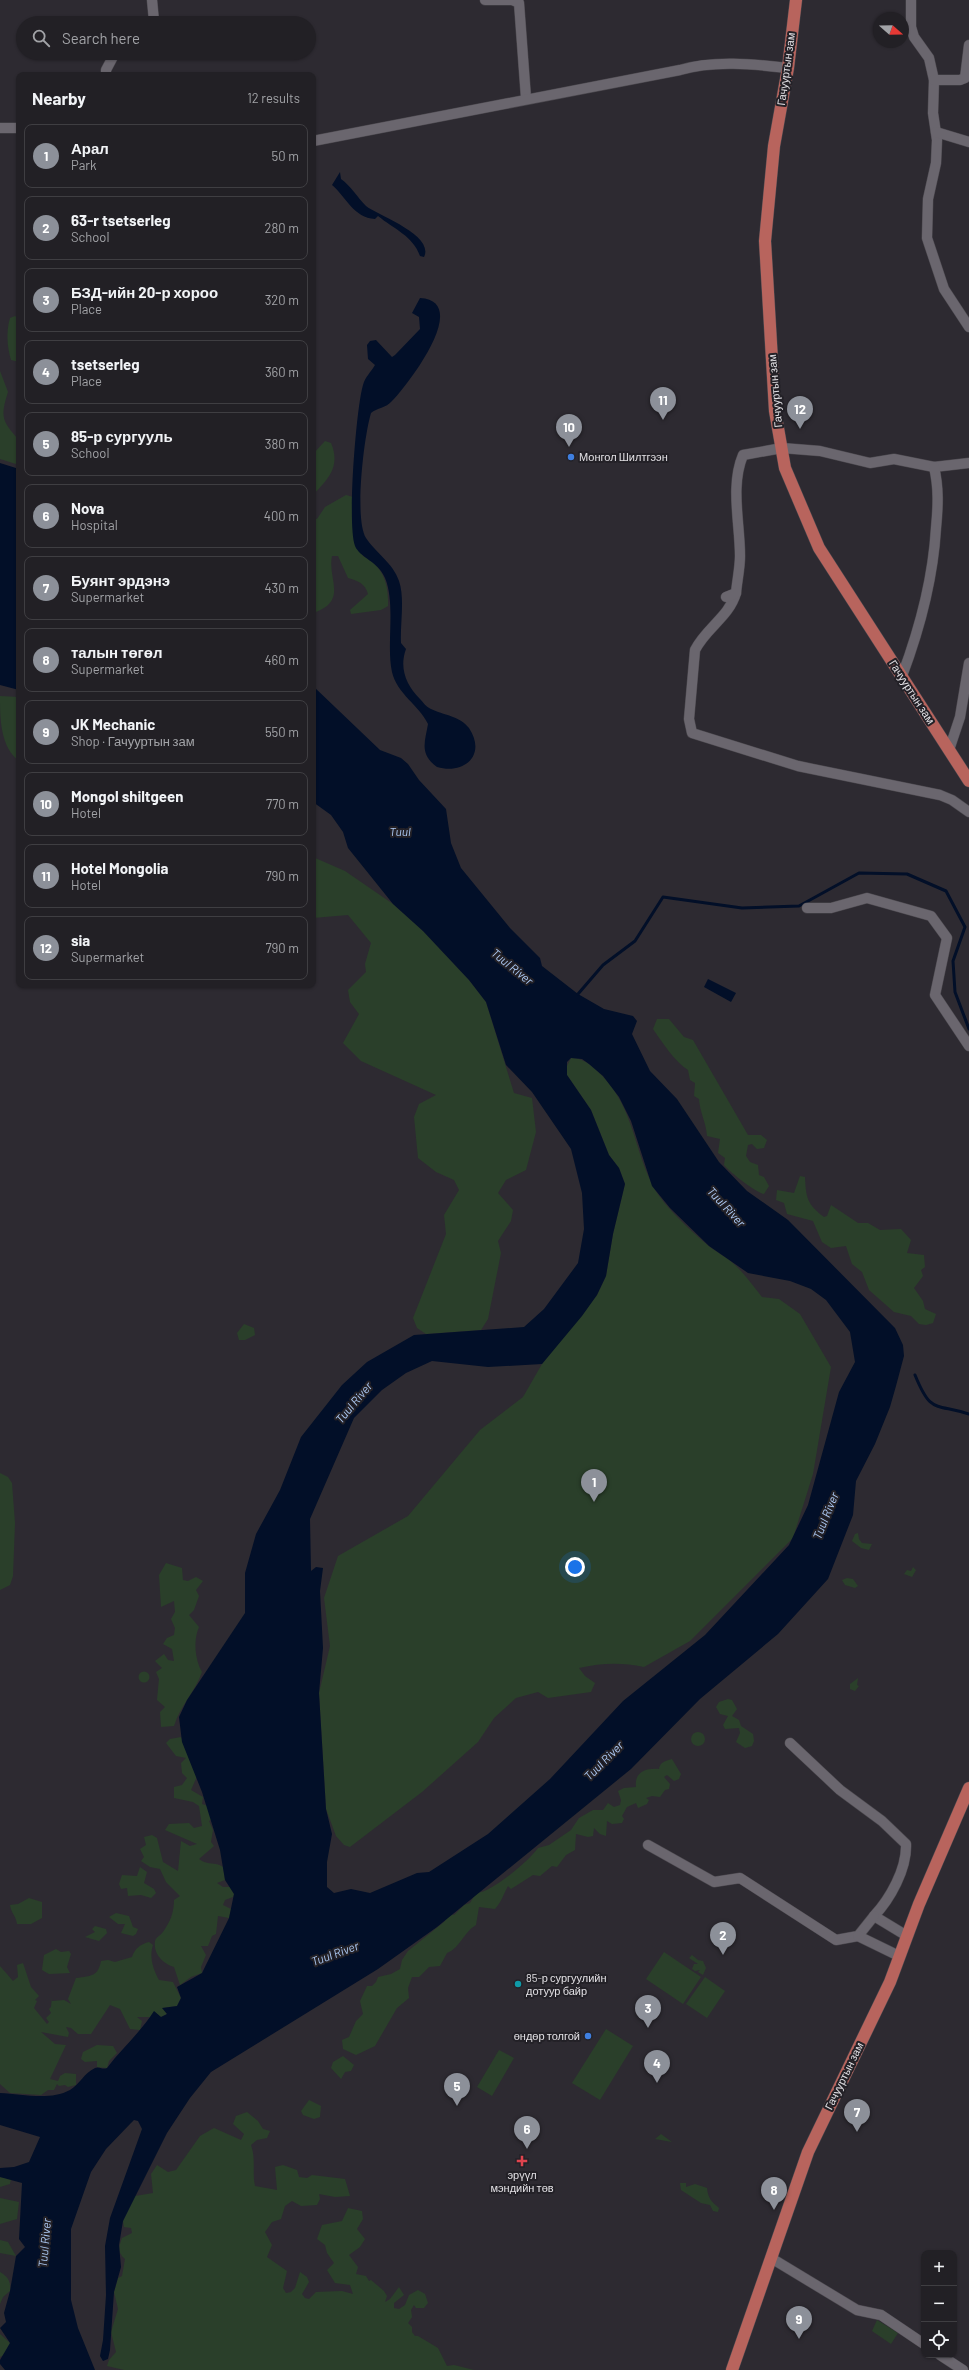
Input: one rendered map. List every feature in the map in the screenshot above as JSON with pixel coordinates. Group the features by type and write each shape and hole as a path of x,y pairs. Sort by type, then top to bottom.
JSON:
{"main road":[{"name":"Гачууртын зам","path":"796,0 788,68 774,146 765,241 775,405 785,468 819,548 949,750 967,774"},
{"name":"Гачууртын зам","path":"732,2370 770,2258 814,2140 890,1982 907,1936 969,1788"}],"street":[{"path":"152,0 154,16"},
{"path":"485,0 512,0 519,2 526,98"},
{"path":"911,0 911,27 914,37 928,58 934,80 936,163 926,221 927,238 944,289 969,327"},
{"path":"934,80 960,80 964,78 969,45"},
{"path":"106,72 111,60"},
{"path":"316,140 526,98 680,70 697,65 765,65 788,68"},
{"path":"0,128 16,128"},
{"path":"936,132 969,142"},
{"path":"969,462 934,467 894,459 870,463 820,451 782,448 744,455 738,467 737,515 740,557 736,593 733,604 726,615 700,640 695,650 689,719 692,733 798,766 940,795 952,800 969,812"},
{"path":"902,676 918,632 934,563 939,487 934,467"},
{"path":"726,597 736,593"},
{"path":"949,750 960,717 969,663"},
{"path":"807,908 831,908 867,898 931,916 947,938 935,995 969,1046"},
{"path":"790,1743 840,1790 882,1821 906,1844 906,1852 898,1878 884,1905 858,1936"},
{"path":"648,1845 714,1882 740,1878 836,1940 858,1936 899,1956"},
{"path":"874,1916 907,1936"},
{"path":"770,2258 857,2310 882,2315 921,2342"},
{"path":"945,2358 963,2370"}],"green space":[{"path":"16,316 16,361 11,360 8,344 10,318"},
{"path":"0,371 8,392 3,413 4,418 9,428 16,436 16,464 0,459"},
{"path":"325,441 331,443 335,459 334,466 328,478 316,492 316,451"},
{"path":"346,495 353,497 353,524 363,556 370,560 380,570 383,576 386,583 388,606 381,610 351,614 350,610 368,594 367,590 361,583 348,578 338,556 332,556 331,565 334,596 324,608 316,612 316,518 325,507"},
{"path":"0,696 16,697 16,758 8,748 2,732"},
{"path":"316,858 345,871 393,904 423,931 469,980 486,1002 514,1093 532,1098 536,1132 526,1170 506,1180 498,1193 513,1210 511,1221 498,1241 501,1253 488,1319 481,1330 426,1334 417,1328 413,1318 446,1234 444,1215 459,1190 454,1180 436,1172 418,1158 414,1117 419,1104 436,1095 361,1061 343,1043 359,1014 350,1002 348,990 366,972 365,964 371,943 348,915 316,918"},
{"path":"657,1019 669,1019 684,1037 693,1040 748,1135 761,1135 767,1140 764,1148 757,1149 752,1144 748,1145 746,1156 750,1162 758,1165 759,1175 764,1177 769,1186 764,1194 743,1182 724,1165 725,1158 718,1153 720,1139 707,1136 699,1099 694,1096 695,1083 690,1080 688,1070 674,1057 653,1029"},
{"path":"571,1058 587,1062 608,1082 617,1095 630,1124 645,1169 656,1192 662,1200 695,1234 739,1269 762,1297 779,1299 800,1314 831,1367 813,1474 793,1538 690,1641 644,1667 627,1664 611,1664 579,1668 585,1676 595,1683 591,1692 548,1698 538,1692 516,1698 494,1718 478,1742 422,1792 350,1847 344,1845 336,1836 326,1809 319,1693 330,1646 324,1598 338,1556 408,1516 480,1430 523,1397 542,1364 597,1295 606,1276 613,1234 625,1184 619,1168 609,1155 591,1110 567,1075 566,1068"},
{"path":"800,1176 805,1177 808,1200 824,1217 827,1216 831,1205 858,1223 868,1223 880,1230 901,1229 911,1240 907,1253 924,1255 925,1267 921,1270 923,1276 914,1288 923,1301 925,1309 936,1314 933,1323 926,1325 919,1324 911,1316 894,1312 869,1290 862,1272 852,1264 846,1246 831,1248 822,1242 813,1221 787,1214 784,1203 776,1200 777,1190 794,1193"},
{"path":"244,1324 254,1328 255,1335 245,1340 239,1340 237,1333"},
{"path":"0,1473 8,1477 12,1483 15,1523 13,1576 10,1585 0,1590"},
{"path":"858,1533 859,1539 862,1543 872,1544 869,1550 861,1548 852,1541 855,1534"},
{"path":"166,1563 182,1568 183,1580 188,1581 196,1577 203,1581 196,1590 199,1596 194,1610 189,1615 199,1627 195,1644 196,1656 202,1672 174,1726 161,1727 160,1712 165,1707 157,1700 159,1679 156,1672 162,1668 155,1661 164,1654 168,1660 174,1661 172,1649 163,1644 167,1638 174,1635 175,1628 171,1619 175,1612 174,1601 161,1607 159,1575"},
{"path":"913,1567 916,1570 912,1577 904,1574 907,1570 911,1571"},
{"path":"847,1578 853,1579 858,1586 855,1588 845,1585 842,1580"},
{"path":"144,1671 148,1673 150,1677 148,1681 144,1683 140,1681 138,1677 140,1673"},
{"path":"858,1678 857,1685 859,1686 855,1691 850,1689 850,1684"},
{"path":"728,1699 732,1700 737,1709 732,1716 739,1720 741,1726 753,1734 754,1741 752,1746 745,1748 736,1742 740,1733 739,1728 725,1729 723,1725 728,1716 720,1714 716,1707 719,1702"},
{"path":"698,1732 703,1734 705,1739 703,1744 698,1746 693,1744 691,1739 693,1734"},
{"path":"181,1737 198,1774 191,1790 203,1797 202,1804 208,1806 214,1818 209,1821 213,1830 211,1842 214,1846 199,1859 223,1867 225,1880 217,1883 223,1887 230,1887 234,1894 233,1897 225,1900 223,1905 231,1909 229,1918 218,1916 216,1934 212,1936 208,1946 201,1946 206,1955 201,1967 202,1973 191,1977 180,1985 174,1967 166,1964 157,1954 155,1941 170,1921 174,1900 180,1896 166,1882 160,1869 150,1867 141,1861 144,1857 140,1849 146,1845 144,1837 152,1835 157,1838 163,1862 178,1871 181,1841 190,1846 197,1844 165,1830 169,1824 189,1823 194,1828 202,1826 199,1806 193,1802 174,1798 174,1787 182,1785 187,1778 182,1773 181,1763 186,1758 176,1756 166,1743 170,1739"},
{"path":"672,1759 681,1774 679,1779 674,1781 667,1775 664,1777 670,1784 669,1789 665,1790 660,1797 652,1796 646,1798 649,1800 647,1804 638,1808 636,1803 627,1807 622,1816 624,1819 622,1823 612,1824 607,1821 606,1836 600,1834 594,1828 593,1836 588,1837 576,1834 575,1850 566,1855 557,1867 552,1866 540,1876 533,1875 511,1889 508,1886 501,1901 495,1909 479,1907 476,1925 455,1948 447,1953 440,1966 429,1967 419,1977 412,1977 408,1988 409,1998 397,2008 375,2046 356,2055 343,2049 342,2040 349,2037 356,2021 363,2014 360,2001 367,1986 372,1986 378,1977 391,1974 400,1969 402,1960 408,1951 444,1922 450,1914 454,1915 464,1905 470,1903 476,1893 482,1892 500,1882 519,1868 538,1848 549,1845 571,1830 579,1818 593,1810 603,1810 608,1803 614,1807 620,1805 621,1800 618,1791 624,1788 636,1787 639,1774 645,1770 659,1769 662,1763"},
{"path":"140,1867 147,1872 144,1883 154,1889 156,1893 151,1898 141,1895 128,1896 127,1888 121,1889 119,1884 122,1875 137,1876"},
{"path":"29,1898 42,1902 42,1918 31,1924 17,1924 10,1905 18,1904"},
{"path":"116,1913 129,1916 133,1927 138,1929 136,1934 133,1936 121,1933 125,1924 118,1924 109,1917"},
{"path":"95,1926 106,1929 107,1933 99,1941 85,1937 95,1932 92,1929"},
{"path":"149,1942 153,1945 151,1954 152,1963 159,1980 173,1982 181,1998 177,2006 163,2008 167,2014 161,2017 154,2012 150,2017 137,2017 142,2021 140,2030 130,2029 120,2009 110,2005 91,2034 78,2034 71,2028 66,2027 69,2033 68,2037 41,2032 55,2044 66,2045 50,2079 58,2081 60,2076 65,2073 76,2074 76,2085 68,2087 65,2085 59,2086 57,2084 54,2090 48,2090 41,2095 10,2093 0,2084 0,1966 13,1981 18,1977 17,1965 23,1963 31,1987 39,1996 35,2000 37,2001 34,2008 47,2024 49,2022 46,2018 51,2013 49,2009 51,2007 52,1997 52,2001 64,2000 71,2004 68,1999 76,1978 86,1977 96,1972 101,1961 108,1960 115,1962 132,1957 139,1947"},
{"path":"56,1949 61,1952 69,1951 71,1954 67,1967 70,1973 49,1974 42,1970 44,1955"},
{"path":"664,1952 701,1977 683,2004 646,1979"},
{"path":"692,1955 698,1960 703,1961 706,1968 703,1975 698,1972 700,1970 695,1971 692,1969 694,1964 698,1964 689,1958"},
{"path":"705,1977 725,1991 707,2018 686,2004"},
{"path":"606,2029 633,2046 600,2100 572,2083"},
{"path":"97,2045 113,2046 117,2053 109,2061 107,2068 97,2067 97,2061 85,2062 81,2059 83,2052"},
{"path":"499,2050 514,2058 492,2096 477,2087"},
{"path":"343,2056 354,2065 351,2071 345,2072 341,2079 331,2068 333,2062"},
{"path":"309,2100 321,2106 320,2117 314,2119 303,2115 301,2111"},
{"path":"247,2112 258,2121 263,2129 270,2131 267,2138 257,2140 251,2145 255,2186 277,2190 275,2167 283,2165 297,2170 299,2177 307,2178 312,2175 345,2179 350,2196 335,2197 319,2194 320,2199 317,2205 301,2206 292,2201 285,2206 281,2219 272,2222 265,2232 272,2245 267,2257 287,2271 283,2288 286,2293 291,2292 295,2288 300,2272 307,2277 309,2282 302,2294 305,2298 309,2299 316,2292 342,2291 353,2294 350,2285 335,2283 327,2270 334,2263 327,2253 325,2245 317,2239 322,2225 342,2221 348,2208 362,2211 363,2219 357,2229 365,2239 360,2247 349,2255 358,2267 356,2274 366,2276 369,2281 371,2280 384,2291 387,2296 385,2302 390,2299 399,2287 404,2295 394,2303 394,2308 399,2309 405,2305 409,2295 418,2290 425,2294 428,2303 424,2308 416,2308 414,2305 411,2310 412,2317 408,2323 412,2327 412,2332 415,2336 418,2336 438,2348 447,2366 454,2365 474,2370 124,2370 107,2366 109,2360 116,2352 111,2332 118,2309 114,2292 118,2278 122,2276 125,2259 122,2257 120,2247 122,2238 132,2233 131,2228 124,2227 123,2221 135,2196 153,2193 151,2174 157,2165 168,2172 176,2170 200,2136 214,2128 241,2140 244,2134 233,2124 236,2116"},
{"path":"661,2134 672,2142 655,2139"},
{"path":"0,2177 11,2179 10,2184 0,2187"},
{"path":"680,2183 686,2183 686,2187 695,2184 707,2188 708,2195 711,2200 719,2208 718,2212 713,2211 710,2205 701,2203 681,2190"},
{"path":"0,2198 19,2202 17,2219 0,2224"},
{"path":"0,2240 8,2242 16,2256 0,2253"},
{"path":"0,2272 8,2280 10,2291 3,2297 0,2304"},
{"path":"877,2320 898,2333 891,2344 872,2331"},
{"path":"0,2334 10,2343 4,2355 0,2357"}],"water":[{"path":"340,172 341,179 366,206 403,227 421,241 425,249 424,257 420,256 413,243 408,238 378,216 375,219 368,218 361,215 351,206 332,185"},
{"path":"420,298 435,303 440,313 438,328 421,363 399,393 390,403 371,413 368,424 361,477 361,514 362,528 366,538 389,563 399,581 402,595 401,643 406,649 403,663 405,676 411,688 428,707 451,716 465,724 469,728 474,738 474,754 470,761 456,768 447,769 437,767 431,762 425,752 428,724 424,717 398,687 395,680 390,661 390,600 388,588 382,572 357,550 353,534 353,467 360,398 364,382 375,365 368,359 367,345 370,341 376,340 392,357 395,355 420,329 419,317 412,313"},
{"path":"0,463 16,468 16,689 0,685"},
{"path":"316,689 380,750 401,758 408,764 419,780 446,809 451,843 461,868 510,928 540,958 542,966 578,994 604,1009 633,1016 637,1021 632,1034 650,1071 677,1099 719,1162 747,1191 788,1220 895,1328 903,1345 904,1356 890,1407 875,1444 856,1481 853,1515 828,1579 778,1634 700,1699 631,1769 437,1927 378,1969 211,2072 190,2098 167,2133 123,2221 119,2245 121,2267 114,2292 110,2350 108,2359 103,2361 100,2356 103,2340 106,2295 105,2246 110,2218 142,2129 138,2121 134,2120 106,2149 91,2172 71,2229 71,2300 78,2328 95,2370 5,2370 0,2364 0,2360 10,2343 0,2328 6,2322 4,2313 10,2291 16,2256 25,2247 19,2239 22,2183 0,2177 0,2168 14,2167 29,2162 40,2137 0,2125 0,2093 36,2096 54,2095 73,2088 91,2070 96,2068 107,2068 154,2011 161,2017 167,2014 162,2008 177,2006 181,1998 177,1987 202,1973 229,1918 234,1894 225,1880 220,1850 202,1792 182,1742 179,1717 187,1700 245,1613 245,1573 256,1534 280,1490 301,1437 342,1385 367,1362 414,1335 524,1327 544,1309 578,1263 584,1229 582,1193 571,1149 532,1092 506,1065 486,1002 469,980 423,931 393,904 348,848 343,832 331,815 316,804","holes":["571,1058 582,1059 603,1076 619,1097 631,1121 652,1186 670,1208 709,1246 748,1273 790,1281 811,1289 826,1300 850,1332 855,1362 839,1392 808,1505 789,1545 705,1635 623,1701 550,1779 488,1834 429,1872 417,1873 370,1893 351,1889 334,1893 327,1887 327,1862 332,1834 326,1809 319,1693 323,1648 320,1591 323,1568 316,1567 311,1571 310,1519 354,1418 382,1390 406,1373 432,1361 488,1367 542,1364 582,1316 597,1295 606,1276 613,1234 625,1184 619,1168 609,1155 591,1110 567,1075 567,1062"]},
{"path":"708,979 736,993 731,1002 704,987"}],"waterway":[{"path":"578,994 603,965 635,941 663,897 742,908 799,906 859,873 907,874 946,891 965,927 953,961 955,992 969,1029"},
{"path":"915,1375 920,1387 930,1402 941,1407 969,1414"}],"place":[{"name":"Hotel Mongolia","path":"663,420"},
{"name":"sia","path":"800,429"},
{"name":"Mongol shiltgeen","path":"569,447"},
{"name":"Монгол Шилтгээн","path":"571,457"},
{"name":"Арал","path":"594,1502"},
{"name":"63-r tsetserleg","path":"723,1955"},
{"name":"85-р сургуулийн дотуур байр","path":"518,1984"},
{"name":"БЗД-ийн 20-р хороо","path":"648,2028"},
{"name":"өндөр толгой","path":"588,2036"},
{"name":"tsetserleg","path":"657,2083"},
{"name":"85-р сургууль","path":"457,2106"},
{"name":"Буянт эрдэнэ","path":"857,2132"},
{"name":"Nova","path":"527,2149"},
{"name":"эрүүл мэндийн төв","path":"522,2161"},
{"name":"талын төгөл","path":"774,2210"},
{"name":"JK Mechanic","path":"799,2339"}],"water label":[{"name":"Tuul","path":"400,832"},
{"name":"Tuul River","path":"512,967"},
{"name":"Tuul River","path":"726,1207"},
{"name":"Tuul River","path":"354,1403"},
{"name":"Tuul River","path":"826,1516"},
{"name":"Tuul River","path":"604,1761"},
{"name":"Tuul River","path":"335,1954"},
{"name":"Tuul River","path":"45,2243"}]}
